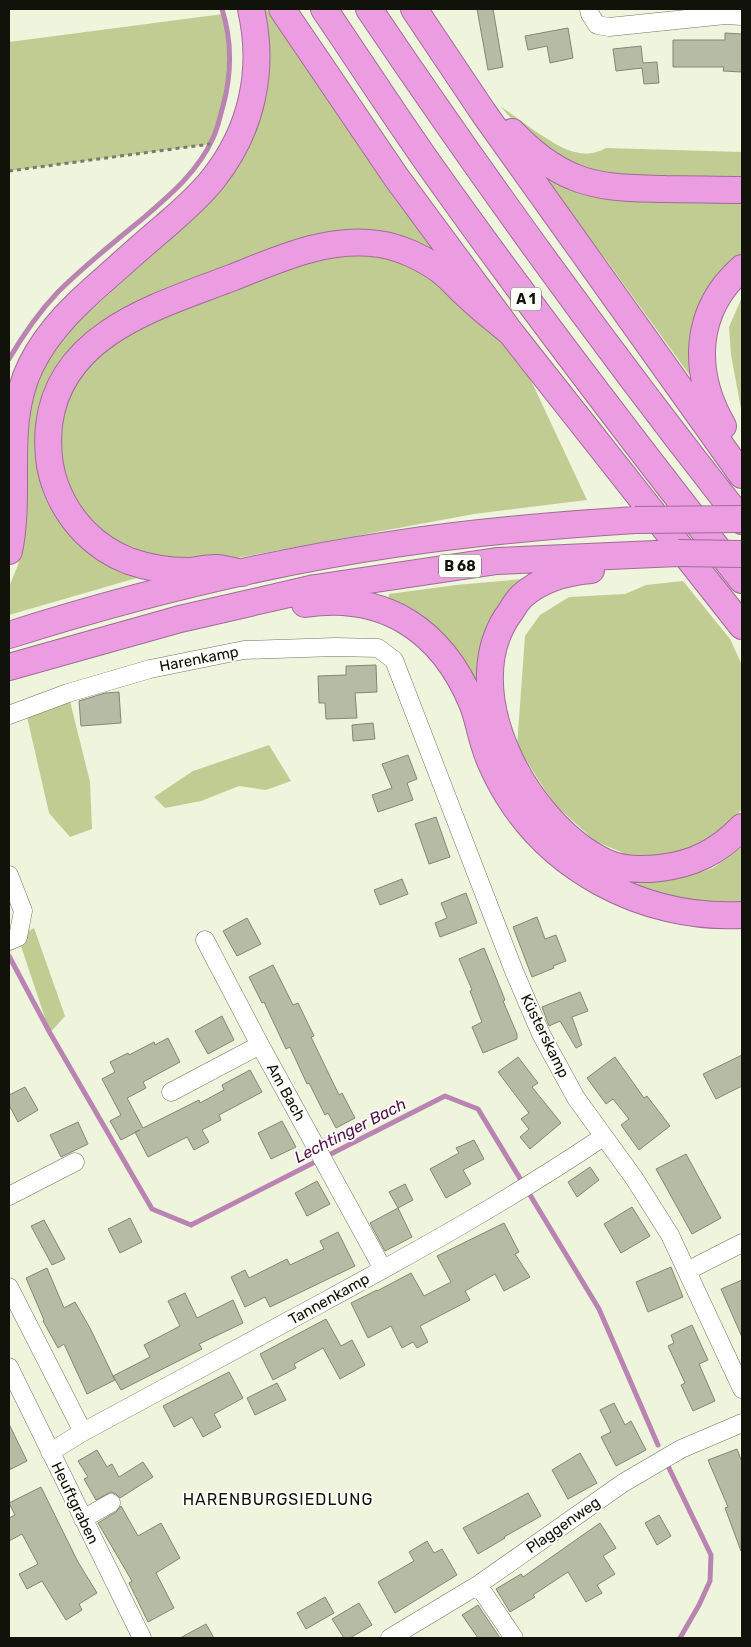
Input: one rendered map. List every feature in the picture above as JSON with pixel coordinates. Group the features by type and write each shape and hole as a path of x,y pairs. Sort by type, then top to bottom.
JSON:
{"highway":[{"path":"9,551 12,518 14,431 20,397 31,366 50,334 73,306 181,211 212,180 228,158 242,132 251,106 256,80 257,52 251,9"},
{"path":"282,9 396,177 511,333 738,620 739,638 742,643"},
{"name":"A 1","path":"324,9 424,158 517,287 603,402 742,580"},
{"name":"A 1","path":"369,9 455,136 550,269 742,520"},
{"path":"414,9 483,112 742,474"},
{"path":"483,112 502,120 530,150 550,165 575,178 604,185 634,188 742,190"},
{"path":"242,573 215,567 188,571 161,568 129,561 102,547 80,527 63,506 52,478 47,445 51,412 63,380 82,353 113,329 152,308 301,251 345,243 379,244 411,254 442,271 511,333"},
{"path":"742,268 731,278 718,295 708,314 702,339 702,364 705,386 713,409 740,457 742,474"},
{"name":"B 68","path":"9,635 129,600 242,573 394,544 499,530 635,520 742,520"},
{"path":"670,553 647,566 575,571 548,579 521,596 504,620 492,646 489,674 492,704 503,743 520,780 548,818 576,845 606,863 640,870 675,866 705,857 728,842 742,827"},
{"name":"B 68","path":"9,666 180,619 315,588 497,561 670,553 742,554"},
{"path":"260,600 284,608 319,602 356,603 389,612 424,633 443,652 462,679 473,706 485,750 499,779 520,813 542,838 573,866 612,889 650,904 691,914 742,915"}],"street":[{"path":"589,9 597,26 609,27 725,15 742,16"},
{"name":"Harenkamp","path":"9,715 68,694 150,669 244,650 335,647 378,648 394,660"},
{"name":"Küsterskamp","path":"394,660 511,962 541,1034 576,1098 634,1178 670,1235 742,1389"},
{"path":"9,875 23,911 13,939"},
{"name":"Am Bach","path":"205,940 384,1269"},
{"path":"171,1092 260,1044"},
{"name":"Tannenkamp","path":"50,1452 83,1432 384,1269 504,1201 604,1137"},
{"path":"9,1196 75,1162"},
{"path":"687,1271 742,1243"},
{"path":"9,1288 83,1432"},
{"name":"Heuftgraben","path":"9,1367 142,1638"},
{"name":"Plaggenweg","path":"390,1638 478,1585 623,1483 681,1448 742,1423"},
{"path":"83,1519 111,1503"},
{"path":"478,1585 514,1638"}],"path":[{"path":"9,171 210,144"}],"green space":[{"path":"262,9 266,9 441,257 400,241 165,294 50,390 56,506 147,575 9,615 9,587 18,565 24,529 24,423 48,358 81,319 191,221 239,164 253,136 262,107"},
{"path":"223,14 230,46 229,77 214,137 210,144 9,171 9,42"},
{"path":"500,106 552,142 578,153 587,154 606,148 742,152 742,182 589,174 533,142"},
{"path":"535,167 742,198 742,259 696,384 607,261"},
{"path":"373,250 416,263 460,296 528,374 587,500 474,514 199,565 148,560 82,520 58,454 58,424 71,390 91,360 124,336 219,292 330,253"},
{"path":"742,297 742,414 731,355 729,327"},
{"path":"523,579 487,717 457,653 428,621 388,601 389,594"},
{"path":"683,581 730,639 742,665 742,809 716,838 678,855 637,859 595,841 554,804 517,746 525,636 540,615 569,597 625,594 646,585"},
{"path":"68,693 90,782 92,829 70,837 49,813 25,708"},
{"path":"269,745 291,781 266,790 239,786 201,801 165,808 154,797 193,771"},
{"path":"742,847 742,903 691,902 655,892 611,876 642,882 682,878 713,868"},
{"path":"34,928 65,1016 50,1033 18,937"}],"building":[{"path":"477,9 493,9 503,67 488,70"},
{"path":"568,28 573,58 550,63 547,46 528,50 525,36"},
{"path":"725,33 742,34 742,72 723,71 724,67 673,67 673,40 725,40"},
{"path":"641,46 643,63 657,62 659,83 644,84 642,68 616,71 613,49"},
{"path":"376,665 377,692 355,693 357,718 326,719 325,703 319,703 318,676 346,675 346,666"},
{"path":"119,692 121,723 81,726 79,701 105,693"},
{"path":"373,723 375,739 353,741 352,725"},
{"path":"408,755 417,779 407,783 413,800 378,812 372,795 392,788 382,764"},
{"path":"436,817 450,857 429,864 415,824"},
{"path":"402,879 408,894 380,905 374,890"},
{"path":"466,893 477,923 440,937 435,923 447,918 441,903"},
{"path":"537,917 545,939 556,935 566,961 532,977 513,927"},
{"path":"247,918 261,944 237,956 223,931"},
{"path":"484,948 505,1000 503,1001 517,1034 517,1039 483,1053 472,1027 482,1022 470,991 472,990 459,959"},
{"path":"273,965 293,1005 298,1003 314,1036 311,1037 339,1095 342,1093 355,1118 336,1128 328,1113 325,1115 309,1083 307,1084 290,1047 286,1049 264,1002 262,1003 249,977"},
{"path":"580,992 588,1011 572,1017 582,1045 576,1048 560,1021 549,1026 542,1007"},
{"path":"222,1016 234,1040 208,1054 195,1031"},
{"path":"168,1038 180,1062 143,1082 146,1088 127,1098 143,1128 199,1100 200,1103 224,1090 222,1085 250,1070 262,1092 219,1115 221,1120 202,1130 209,1142 194,1150 187,1137 148,1157 135,1132 121,1140 110,1121 121,1115 102,1079 115,1072 110,1062 154,1042 155,1045"},
{"path":"742,1055 742,1086 716,1099 703,1074"},
{"path":"518,1057 538,1083 532,1087 561,1123 530,1149 520,1137 529,1129 521,1119 529,1113 498,1072"},
{"path":"615,1057 644,1098 647,1096 670,1126 639,1150 621,1125 629,1119 613,1099 606,1104 587,1078"},
{"path":"25,1087 38,1110 18,1122 9,1105 9,1095"},
{"path":"282,1121 296,1147 271,1159 258,1133"},
{"path":"78,1122 88,1144 61,1157 50,1135"},
{"path":"474,1140 484,1159 463,1170 471,1184 446,1198 430,1169 459,1153 456,1148"},
{"path":"686,1154 721,1218 692,1234 656,1169"},
{"path":"590,1167 599,1180 577,1197 568,1182"},
{"path":"317,1181 330,1204 307,1216 295,1193"},
{"path":"405,1184 413,1200 398,1208 389,1192"},
{"path":"632,1207 650,1236 621,1253 604,1224"},
{"path":"398,1208 412,1237 385,1251 370,1223"},
{"path":"130,1218 142,1242 120,1253 108,1229"},
{"path":"44,1220 65,1259 52,1265 31,1226"},
{"path":"504,1223 519,1252 515,1254 530,1277 504,1291 495,1274 465,1291 470,1300 420,1326 428,1342 417,1348 413,1342 402,1348 391,1326 368,1338 351,1303 411,1273 424,1296 451,1282 437,1256"},
{"path":"338,1232 355,1266 270,1307 265,1297 245,1307 231,1277 245,1270 249,1278 287,1259 290,1265 324,1249 320,1241"},
{"path":"671,1267 683,1297 648,1312 636,1282"},
{"path":"47,1268 64,1308 75,1302 115,1380 87,1394 64,1344 58,1348 43,1321 26,1278"},
{"path":"742,1280 742,1337 721,1289"},
{"path":"185,1293 197,1318 233,1300 243,1323 199,1344 202,1349 121,1390 113,1376 150,1357 144,1345 180,1326 168,1301"},
{"path":"326,1319 341,1346 352,1340 365,1365 340,1379 323,1348 294,1364 296,1368 273,1380 260,1354"},
{"path":"692,1325 708,1360 699,1364 715,1401 693,1411 681,1385 685,1383 668,1346 674,1343 671,1335"},
{"path":"229,1372 243,1398 214,1414 221,1427 203,1437 192,1417 174,1427 163,1406"},
{"path":"277,1383 286,1400 255,1415 247,1398"},
{"path":"614,1403 625,1425 631,1421 646,1450 616,1466 601,1437 611,1432 600,1410"},
{"path":"9,1424 27,1461 9,1470"},
{"path":"737,1449 742,1462 741,1551 725,1508 728,1507 708,1460"},
{"path":"97,1450 107,1467 112,1464 119,1477 143,1462 153,1477 120,1498 111,1492 96,1500 84,1479 88,1477 78,1461"},
{"path":"580,1453 597,1483 568,1499 552,1470"},
{"path":"41,1487 78,1562 97,1593 79,1604 82,1610 66,1620 42,1581 27,1589 19,1574 38,1564 22,1534 9,1541 9,1518 15,1515 9,1503"},
{"path":"528,1493 541,1516 478,1554 463,1528"},
{"path":"121,1506 138,1536 161,1523 180,1558 156,1573 174,1608 148,1622 129,1583 132,1581 98,1523 116,1512"},
{"path":"659,1515 671,1536 657,1545 645,1523"},
{"path":"600,1523 616,1548 603,1556 615,1574 597,1585 602,1593 586,1602 568,1572 533,1595 535,1597 510,1612 496,1589 521,1574 523,1577"},
{"path":"427,1541 434,1553 442,1549 457,1575 395,1613 378,1582 414,1561 409,1552"},
{"path":"325,1597 334,1613 306,1629 297,1613"},
{"path":"359,1603 372,1625 350,1638 344,1638 332,1619"},
{"path":"478,1605 500,1638 478,1638 462,1615"},
{"path":"206,1624 214,1638 180,1638"}],"waterway":[{"path":"9,359 32,324 58,292 182,183 207,150 218,126 228,81 230,57 228,33 222,9"},
{"name":"Lechtinger Bach","path":"9,956 50,1033 152,1209 191,1225 445,1096 478,1109 599,1309 658,1445"},
{"name":"Lechtinger Bach","path":"668,1466 711,1555 710,1581 680,1638"}],"district":[{"name":"HARENBURGSIEDLUNG","path":"278,1499"}]}
